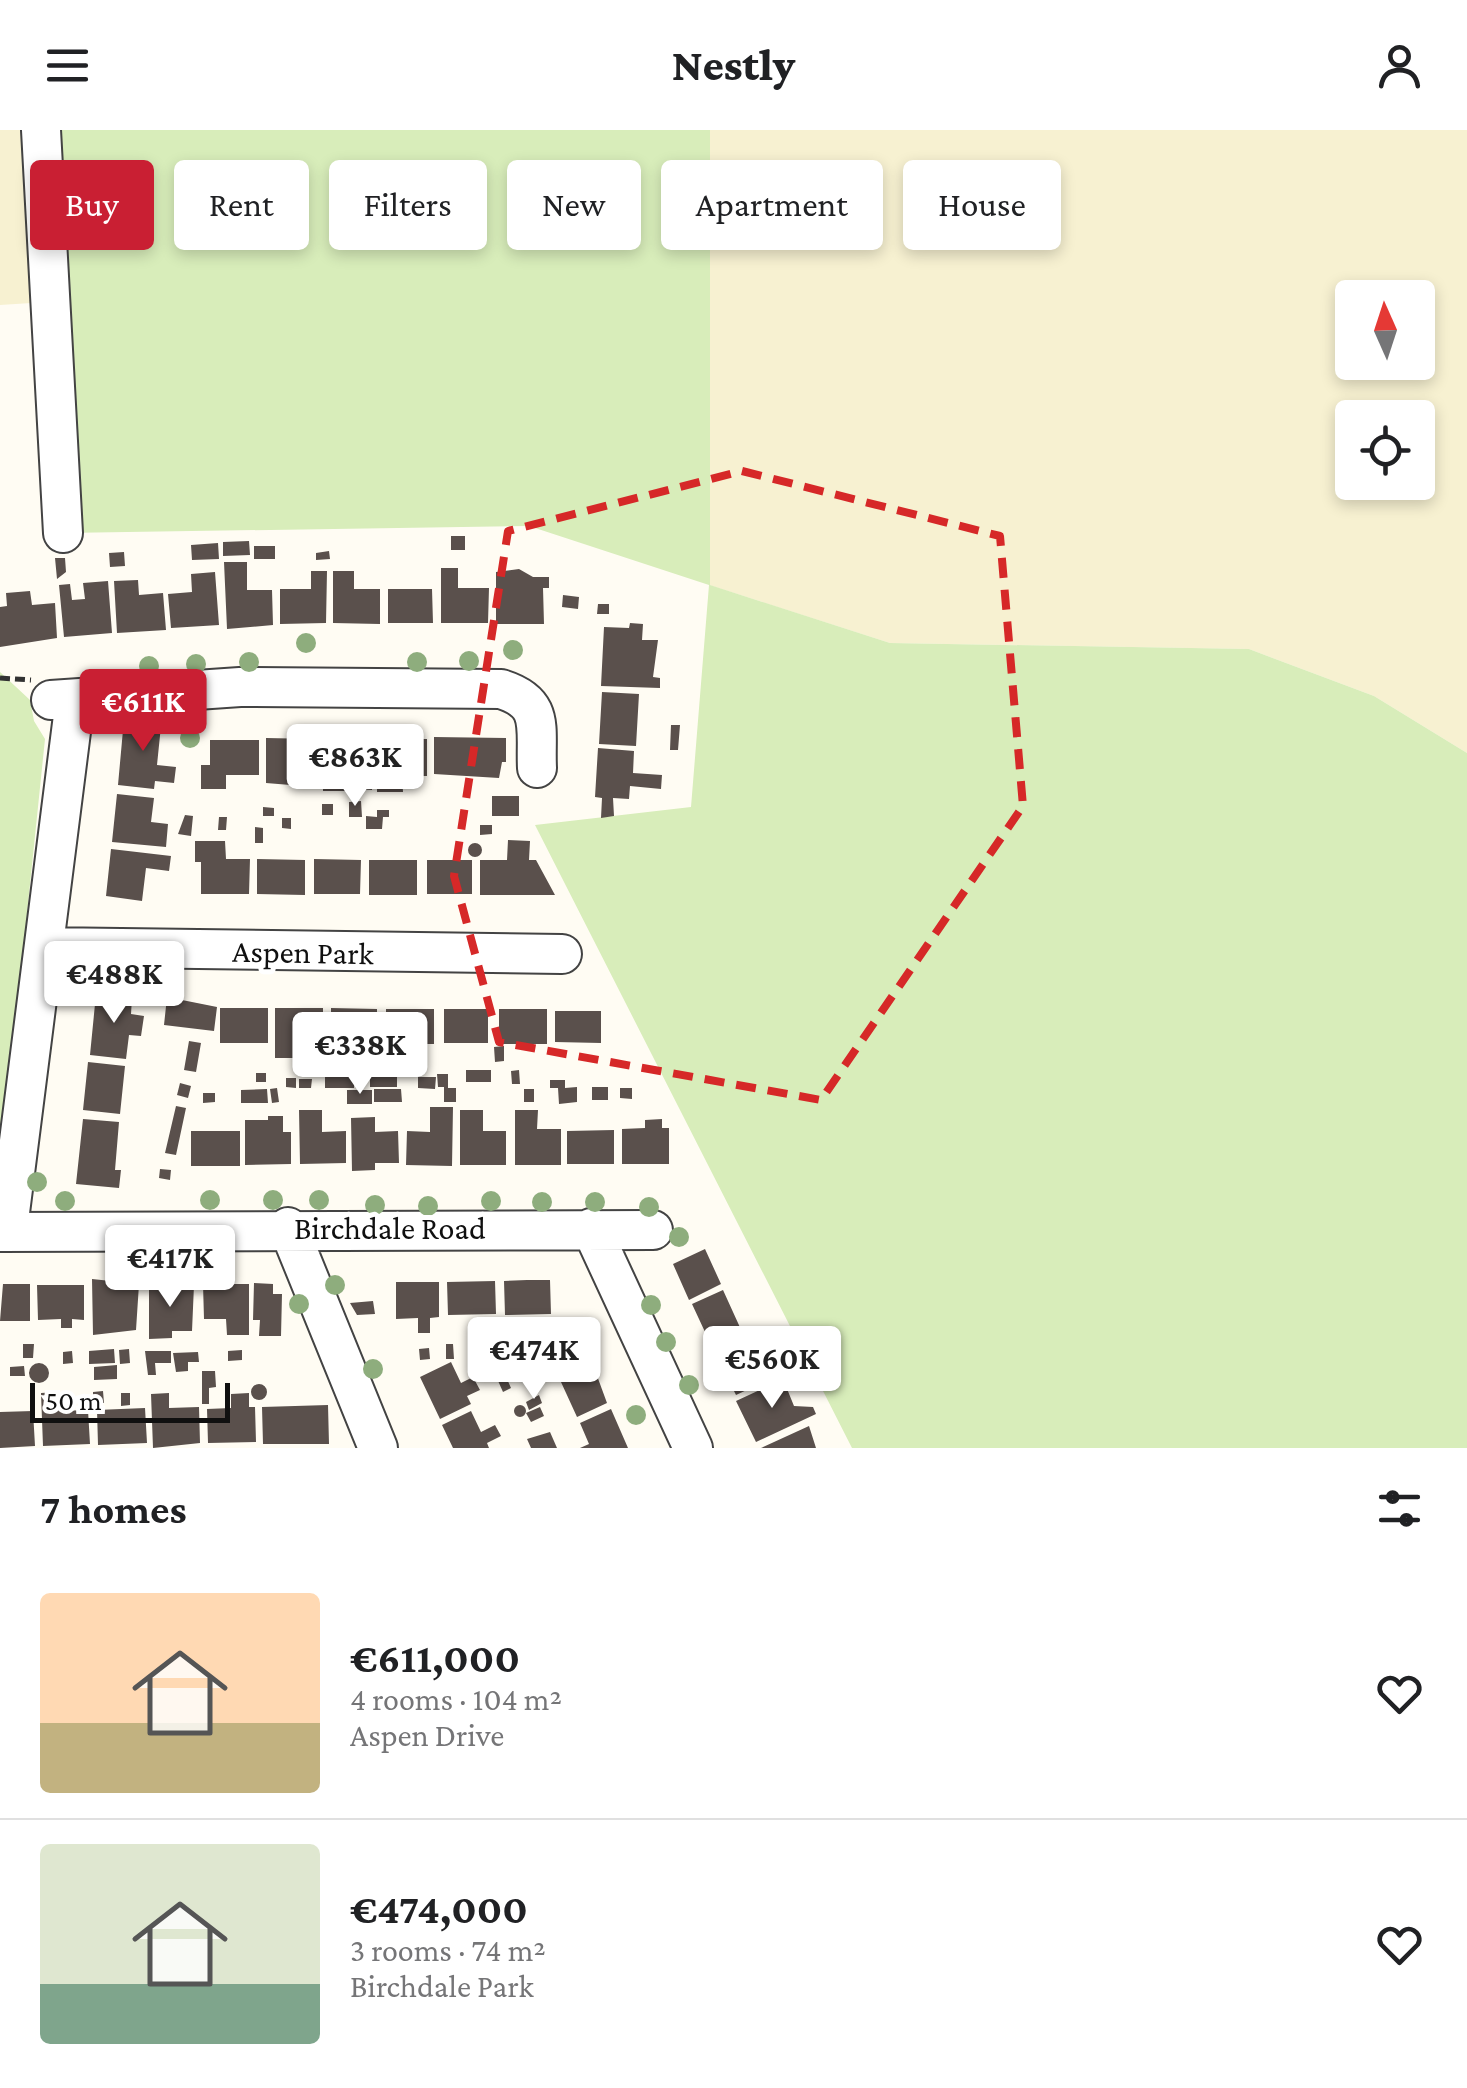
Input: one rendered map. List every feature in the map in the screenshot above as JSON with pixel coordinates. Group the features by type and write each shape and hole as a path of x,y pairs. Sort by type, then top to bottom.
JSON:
{"street":[{"path":"40,130 63,533"},
{"path":"4,1230 44,947 63,700 240,687 501,689 522,696 535,710 537,768"},
{"name":"Aspen Park","path":"44,947 562,954"},
{"path":"288,1227 378,1448"},
{"name":"Birchdale Road","path":"4,1230 288,1227 653,1230"},
{"path":"591,1228 692,1448"}],"highlighted area":[{"path":"742,471 1000,536 1023,806 821,1100 499,1042 454,876 508,531"}],"shaded area":[{"path":"0,130 47,130 47,160 30,160 30,250 47,250 47,302 0,305"},
{"path":"710,130 1467,130 1467,753 1374,696 1249,649 890,643 709,585 710,250 883,250 883,160 710,160"}],"green space":[{"path":"47,130 710,130 710,160 661,160 661,250 710,250 710,585 890,643 1249,649 1374,696 1467,753 1467,1448 852,1448 535,825 691,807 709,585 529,526 63,533 52,250 154,250 154,160 48,160"},
{"path":"0,672 30,700 34,721 45,739 0,1175"}],"building":[{"path":"451,536 465,536 465,550 451,550"},
{"path":"249,541 250,555 223,556 223,542"},
{"path":"218,543 219,559 192,560 191,545"},
{"path":"254,546 275,546 275,559 254,559"},
{"path":"329,551 330,559 316,560 316,553"},
{"path":"124,552 125,566 110,567 109,553"},
{"path":"55,558 65,558 66,572 57,579"},
{"path":"224,562 247,562 247,590 272,590 273,625 227,629"},
{"path":"441,568 458,568 458,588 489,588 488,623 441,623"},
{"path":"519,569 533,577 549,577 549,588 543,588 544,624 496,624 496,572"},
{"path":"311,571 327,571 326,623 280,624 280,589 311,589"},
{"path":"333,571 354,571 354,589 380,589 380,624 333,623"},
{"path":"215,572 219,625 171,628 168,594 192,592 191,574"},
{"path":"138,580 139,595 163,593 166,630 117,633 114,581"},
{"path":"108,581 112,633 64,637 59,585 70,584 72,600 85,599 83,583"},
{"path":"388,589 432,589 433,623 388,623"},
{"path":"30,591 32,605 55,603 57,638 0,647 0,607 7,606 6,593"},
{"path":"563,595 579,597 578,609 562,607"},
{"path":"598,604 609,604 609,614 597,614"},
{"path":"630,623 643,624 642,640 658,640 653,677 660,678 660,688 601,686 604,627 629,628"},
{"path":"602,692 639,694 636,746 599,744"},
{"path":"162,716 157,765 176,767 174,783 155,781 154,789 118,785 124,719"},
{"path":"671,725 680,725 678,750 670,750"},
{"path":"434,737 506,738 506,762 502,762 499,778 434,774"},
{"path":"266,738 315,739 315,787 266,783"},
{"path":"322,738 371,738 372,790 357,789 357,774 347,774 347,791 323,791"},
{"path":"377,739 427,739 427,776 402,776 403,792 377,792"},
{"path":"210,740 259,740 259,775 226,775 226,789 201,789 201,765 210,765"},
{"path":"598,748 634,751 633,773 662,775 661,789 630,786 629,799 613,798 614,816 601,818 602,798 595,797"},
{"path":"117,794 154,798 151,822 168,824 166,847 112,842"},
{"path":"492,796 519,796 519,816 492,816"},
{"path":"361,801 362,817 349,817 349,802"},
{"path":"322,804 333,804 333,815 322,815"},
{"path":"263,807 274,808 274,816 263,816"},
{"path":"377,810 389,810 389,817 383,817 382,829 366,829 366,816 377,817"},
{"path":"185,815 193,816 191,836 178,834"},
{"path":"219,817 227,817 226,830 218,830"},
{"path":"282,818 291,818 291,829 282,828"},
{"path":"480,825 492,825 492,834 480,835"},
{"path":"255,827 263,828 263,843 255,843"},
{"path":"508,840 530,841 529,860 536,860 555,895 480,895 480,860 507,860"},
{"path":"195,841 225,841 226,859 250,859 249,894 201,894 201,862 195,862"},
{"path":"475,843 482,850 475,857 468,850"},
{"path":"111,849 171,856 169,871 146,868 142,901 106,896"},
{"path":"257,859 305,860 305,895 257,894"},
{"path":"314,859 361,860 360,894 314,894"},
{"path":"369,860 417,860 417,895 369,895"},
{"path":"427,860 472,860 472,894 427,894"},
{"path":"96,994 132,998 131,1014 144,1016 141,1036 129,1035 126,1059 90,1055"},
{"path":"167,997 217,1007 214,1031 164,1025"},
{"path":"220,1008 268,1008 268,1043 220,1043"},
{"path":"275,1008 323,1008 323,1058 275,1058"},
{"path":"331,1008 377,1009 377,1043 331,1042"},
{"path":"386,1009 434,1009 434,1044 410,1044 410,1056 386,1056"},
{"path":"444,1009 488,1009 488,1043 444,1043"},
{"path":"499,1009 547,1009 547,1044 499,1044"},
{"path":"555,1011 601,1011 601,1043 555,1042"},
{"path":"189,1041 201,1043 196,1072 184,1070"},
{"path":"504,1046 504,1061 495,1062 494,1047"},
{"path":"88,1062 125,1066 120,1114 83,1110"},
{"path":"466,1070 491,1070 491,1082 466,1082"},
{"path":"519,1070 520,1084 512,1084 511,1071"},
{"path":"370,1072 397,1076 397,1087 370,1087"},
{"path":"256,1073 266,1073 266,1082 256,1082"},
{"path":"325,1074 354,1074 354,1088 325,1088"},
{"path":"437,1074 448,1074 448,1088 456,1088 456,1102 444,1102 444,1087 438,1087"},
{"path":"418,1077 436,1077 435,1089 418,1088"},
{"path":"286,1078 296,1078 296,1088 286,1087"},
{"path":"299,1079 312,1079 311,1088 299,1088"},
{"path":"550,1080 565,1080 565,1088 577,1087 577,1102 559,1104 558,1088 550,1088"},
{"path":"180,1083 191,1086 188,1098 177,1095"},
{"path":"592,1087 608,1087 608,1100 592,1100"},
{"path":"277,1088 279,1102 272,1103 270,1089"},
{"path":"620,1088 632,1088 632,1099 620,1098"},
{"path":"267,1089 268,1103 241,1103 241,1090"},
{"path":"374,1089 401,1089 402,1102 374,1102"},
{"path":"524,1089 534,1089 534,1102 524,1102"},
{"path":"347,1090 372,1090 372,1104 347,1104"},
{"path":"203,1093 215,1093 215,1102 203,1103"},
{"path":"176,1106 186,1108 176,1155 165,1153"},
{"path":"430,1107 453,1107 452,1166 406,1165 407,1131 430,1132"},
{"path":"299,1110 322,1110 322,1132 346,1131 346,1163 300,1164"},
{"path":"460,1110 483,1110 483,1131 506,1131 506,1165 460,1165"},
{"path":"515,1110 538,1110 537,1129 561,1129 561,1165 515,1165"},
{"path":"268,1116 283,1116 283,1132 291,1132 291,1164 245,1165 245,1120 268,1120"},
{"path":"375,1117 375,1132 398,1131 399,1163 375,1163 375,1170 352,1171 351,1118"},
{"path":"83,1119 119,1122 115,1170 121,1170 119,1188 76,1184"},
{"path":"662,1119 662,1128 669,1128 669,1164 622,1164 622,1129 645,1128 645,1120"},
{"path":"614,1130 614,1164 567,1164 567,1131"},
{"path":"191,1131 240,1131 240,1166 191,1166"},
{"path":"160,1169 171,1170 170,1180 159,1178"},
{"path":"705,1249 721,1284 689,1300 673,1264"},
{"path":"92,1279 139,1284 136,1330 93,1335"},
{"path":"550,1280 551,1314 505,1315 504,1281"},
{"path":"495,1281 496,1314 448,1315 447,1282"},
{"path":"396,1282 439,1282 439,1317 430,1318 430,1333 418,1333 418,1318 396,1319"},
{"path":"254,1283 273,1284 273,1294 282,1294 281,1336 259,1336 260,1320 253,1320"},
{"path":"3,1284 30,1284 30,1321 0,1321"},
{"path":"203,1284 249,1284 249,1335 227,1335 226,1319 204,1319"},
{"path":"37,1285 84,1285 84,1320 72,1319 72,1328 61,1328 61,1319 38,1320"},
{"path":"149,1285 194,1285 192,1331 172,1331 172,1338 149,1339"},
{"path":"723,1290 743,1334 712,1347 692,1304"},
{"path":"373,1301 375,1314 357,1315 350,1303"},
{"path":"745,1338 766,1381 736,1395 715,1353"},
{"path":"585,1343 607,1403 577,1417 550,1358"},
{"path":"23,1344 34,1344 33,1358 23,1358"},
{"path":"446,1344 453,1344 454,1359 446,1359"},
{"path":"429,1348 430,1359 420,1360 419,1349"},
{"path":"114,1349 115,1363 89,1364 89,1351"},
{"path":"129,1349 130,1363 120,1364 119,1350"},
{"path":"529,1349 530,1355 544,1355 545,1371 522,1372 515,1350"},
{"path":"242,1350 242,1360 228,1361 228,1351"},
{"path":"72,1351 73,1363 63,1364 63,1352"},
{"path":"145,1351 171,1351 171,1363 155,1363 156,1375 148,1375"},
{"path":"198,1352 199,1362 188,1362 188,1371 176,1372 173,1353"},
{"path":"451,1362 461,1383 473,1377 480,1390 467,1396 471,1404 440,1419 420,1377"},
{"path":"39,1363 49,1373 39,1383 29,1373"},
{"path":"117,1365 117,1379 94,1380 94,1367"},
{"path":"24,1366 25,1376 10,1376 10,1367"},
{"path":"503,1370 511,1388 503,1392 495,1374"},
{"path":"202,1371 215,1371 216,1387 209,1388 209,1404 202,1404"},
{"path":"783,1379 794,1406 813,1407 816,1414 756,1442 736,1401"},
{"path":"259,1384 267,1392 259,1400 251,1392"},
{"path":"103,1391 104,1403 93,1403 93,1392"},
{"path":"58,1392 59,1411 88,1410 90,1444 43,1446 41,1393"},
{"path":"121,1393 130,1393 130,1405 121,1406"},
{"path":"169,1393 169,1408 199,1407 200,1443 153,1448 151,1394"},
{"path":"249,1393 249,1407 255,1407 256,1442 208,1443 207,1409 231,1408 231,1394"},
{"path":"539,1395 542,1403 529,1410 526,1402"},
{"path":"328,1405 329,1444 263,1444 262,1407"},
{"path":"520,1405 526,1411 520,1417 514,1411"},
{"path":"540,1407 544,1416 531,1422 526,1413"},
{"path":"145,1408 147,1443 98,1445 97,1410"},
{"path":"611,1409 628,1448 580,1448 589,1444 580,1423"},
{"path":"33,1411 35,1446 0,1448 0,1412"},
{"path":"471,1411 481,1432 495,1425 501,1436 487,1443 489,1448 453,1448 442,1425"},
{"path":"809,1426 816,1448 761,1448"},
{"path":"550,1432 557,1448 531,1448 527,1439"}]}
